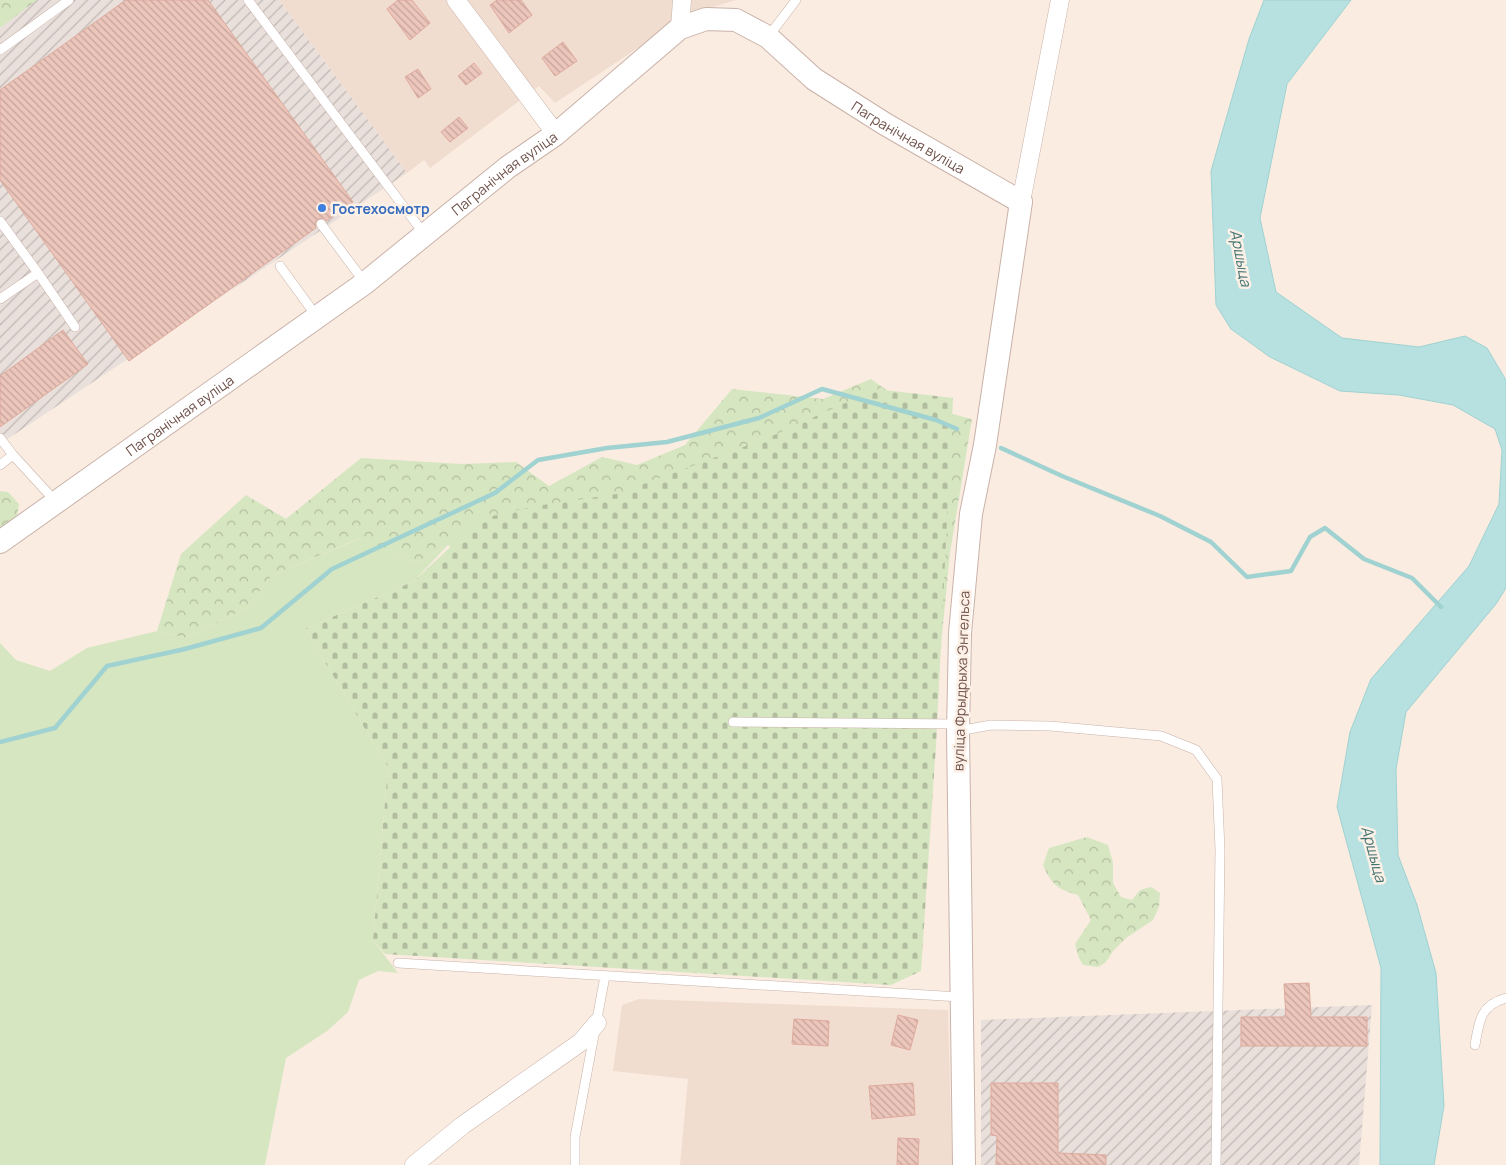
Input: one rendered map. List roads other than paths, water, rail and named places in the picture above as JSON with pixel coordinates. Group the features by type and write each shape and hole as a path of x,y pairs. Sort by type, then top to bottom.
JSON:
{"street":[{"path":"456,0 556,134"},
{"path":"680,28 682,0"},
{"path":"1021,202 1060,0"},
{"name":"Пагранічная вуліца","path":"0,542 365,283 508,167 556,134 680,28 706,19 736,20 768,37 814,79 885,124 1021,202"},
{"name":"вуліца Фрыдрыха Энгельса","path":"964,1165 960,998 958,728 960,633 971,514 985,446 1021,202"},
{"path":"414,1165 463,1125 574,1047 597,1023"}],"lane":[{"path":"0,50 69,0"},
{"path":"248,0 425,235"},
{"path":"768,37 796,0"},
{"path":"0,221 75,327"},
{"path":"321,224 365,283"},
{"path":"280,266 317,318"},
{"path":"0,299 38,273"},
{"path":"0,438 56,502"},
{"path":"0,465 13,455"},
{"path":"733,722 958,728 992,725 1011,726 1161,736 1196,750 1217,779 1220,859 1216,1165"},
{"path":"398,963 960,998"},
{"path":"575,1165 574,1137 605,976"},
{"path":"1475,1045 1479,1018 1494,1002 1506,998"}],"water":[{"name":"Аршыца","path":"1264,0 1351,0 1287,84 1260,218 1276,292 1342,338 1419,347 1465,336 1487,348 1506,380 1506,588 1496,604 1406,712 1396,769 1398,855 1417,905 1436,973 1444,1106 1434,1165 1380,1165 1381,968 1337,807 1350,732 1371,679 1469,566 1499,504 1502,450 1495,429 1453,405 1399,395 1340,391 1270,357 1231,329 1216,305 1211,171 1249,39"}],"waterway":[{"path":"0,742 55,728 107,666 185,649 261,628 332,569 495,493 538,460 607,448 667,442 759,418 822,389 936,420 957,429"},
{"path":"1001,448 1062,476 1160,516 1211,542 1247,577 1291,571 1310,537 1325,528 1364,559 1412,578 1441,607"}],"place":[{"name":"Гостехосмотр","path":"322,208"}]}
